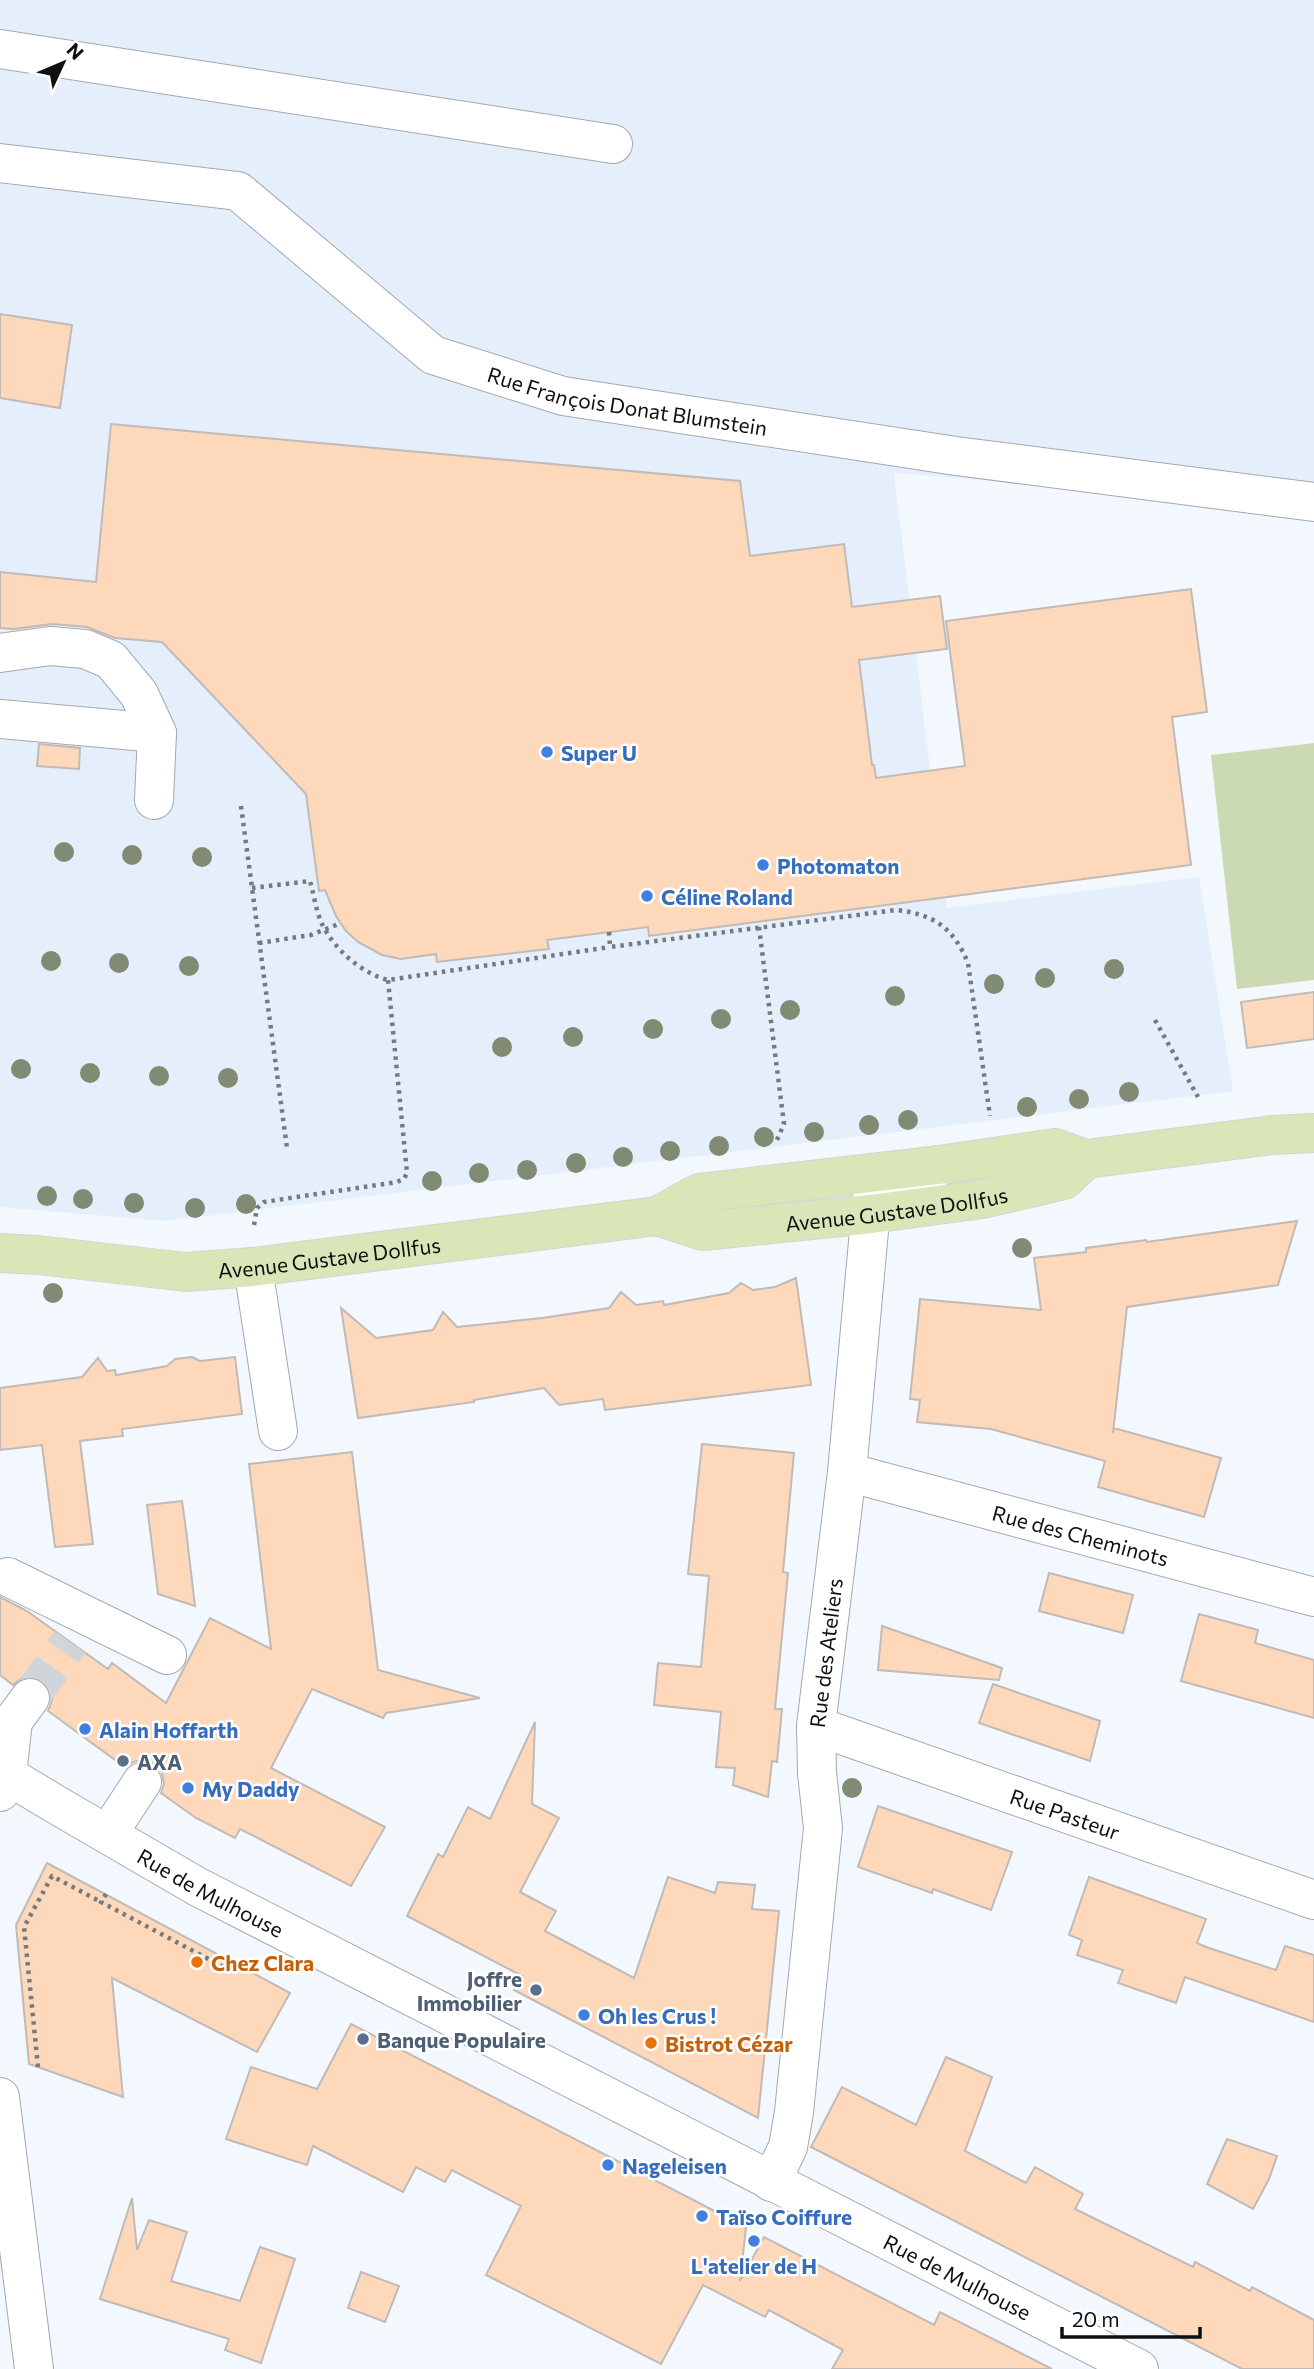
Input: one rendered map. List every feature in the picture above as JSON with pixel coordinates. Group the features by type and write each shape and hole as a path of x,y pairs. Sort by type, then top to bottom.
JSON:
{"main road":[{"name":"Avenue Gustave Dollfus","path":"657,1216 699,1193 939,1165 1055,1148 1086,1159 1273,1135 1314,1133"},
{"name":"Avenue Gustave Dollfus","path":"0,1253 186,1272 253,1251 657,1216 703,1231 872,1214 982,1199 1064,1180 1086,1159"}],"street":[{"path":"0,49 613,144"},
{"name":"Rue François Donat Blumstein","path":"0,163 238,191 433,355 563,396 956,456 1314,502"},
{"path":"0,653 50,646 85,649 111,660 139,694 157,733 154,800"},
{"path":"0,719 157,733"},
{"path":"872,1214 872,1198 918,1183 939,1165"},
{"name":"Rue des Ateliers","path":"771,2182 788,2147 794,2112 823,1828 817,1773 816,1726 847,1472 872,1214"},
{"path":"253,1251 278,1431"},
{"name":"Rue des Cheminots","path":"847,1472 1314,1597"},
{"path":"8,1577 80,1629 167,1654"},
{"path":"2,1778 13,1721 30,1698"},
{"name":"Rue Pasteur","path":"816,1726 1314,1900"},
{"name":"Rue de Mulhouse","path":"2,1778 198,1887 1139,2369"},
{"path":"119,1818 142,1782"},
{"path":"0,2097 34,2369"}],"path":[{"path":"241,806 287,1148"},
{"path":"252,888 310,881 321,923 346,956 376,977 388,980 658,940 895,910 929,916 939,922 956,941 968,963 990,1117"},
{"path":"260,943 311,935 341,923"},
{"path":"759,927 784,1124 773,1150"},
{"path":"609,932 610,947"},
{"path":"253,1251 257,1208 264,1202 404,1180 407,1173 388,980"},
{"path":"1156,1020 1198,1097"},
{"path":"38,2067 24,1927 52,1876 231,1970 234,1963"},
{"path":"102,1902 106,1894"}],"shaded area":[{"path":"0,0 1314,0 1314,506 894,473 947,908 1199,877 1233,1091 164,1221 0,1207"}],"green space":[{"path":"1314,743 1314,980 1237,989 1211,755"}],"building":[{"path":"0,314 72,325 60,408 0,398"},
{"path":"111,424 740,481 750,556 844,544 852,607 940,596 947,649 859,660 872,765 876,778 965,766 946,621 1191,589 1207,712 1172,717 1191,865 649,936 648,927 547,940 549,949 437,962 436,954 401,959 382,955 358,942 346,931 325,890 319,891 306,794 162,642 115,638 87,627 52,624 0,628 0,572 96,582"},
{"path":"39,744 80,748 79,769 37,766"},
{"path":"1314,992 1314,1039 1247,1048 1241,1002"},
{"path":"1297,1221 1278,1285 1127,1307 1113,1433 1114,1428 1221,1458 1204,1517 1098,1487 1105,1461 991,1429 917,1422 920,1400 910,1399 920,1299 1041,1310 1034,1258 1086,1252 1086,1248"},
{"path":"796,1278 811,1385 605,1410 603,1399 559,1405 544,1388 474,1402 358,1418 341,1308 376,1338 433,1330 443,1312 457,1327 609,1308 621,1292 636,1305 663,1301 664,1305 729,1293 741,1283 753,1290 775,1287"},
{"path":"192,1357 200,1361 235,1357 242,1414 122,1429 123,1436 80,1441 93,1544 55,1547 42,1445 0,1450 0,1388 82,1377 98,1358 107,1371 115,1370 116,1375 167,1366 175,1359"},
{"path":"702,1444 794,1453 783,1572 788,1573 775,1709 782,1709 777,1762 772,1761 768,1797 733,1785 735,1768 716,1767 721,1712 654,1705 658,1663 701,1667 709,1576 688,1574"},
{"path":"352,1452 378,1670 480,1698 386,1713 383,1718 312,1689 271,1768 385,1827 351,1886 240,1829 235,1838 196,1818 161,1793 164,1784 162,1773 155,1764 143,1760 133,1762 126,1768 48,1711 52,1701 50,1690 42,1680 32,1676 22,1678 13,1685 0,1675 0,1597 27,1611 108,1669 112,1663 166,1703 210,1618 271,1649 249,1464"},
{"path":"182,1501 195,1606 158,1594 147,1505"},
{"path":"1049,1573 1133,1595 1123,1633 1039,1611"},
{"path":"1199,1614 1258,1630 1255,1643 1314,1660 1314,1718 1181,1681"},
{"path":"882,1626 1002,1668 999,1680 878,1670"},
{"path":"993,1684 1100,1721 1090,1761 979,1723"},
{"path":"535,1722 532,1804 559,1818 520,1892 556,1911 545,1931 634,1978 668,1877 715,1893 718,1882 755,1885 752,1909 779,1911 758,2118 514,1990 522,1976 407,1916 438,1854 443,1857 468,1807 490,1819"},
{"path":"878,1806 1012,1852 991,1910 933,1889 932,1893 858,1867"},
{"path":"47,1863 290,1993 257,2052 112,1978 123,2097 29,2064 16,1925"},
{"path":"1089,1877 1206,1919 1197,1943 1206,1947 1276,1970 1285,1946 1314,1955 1314,2022 1185,1977 1176,2003 1118,1983 1123,1970 1077,1955 1082,1940 1069,1935"},
{"path":"351,2024 746,2227 740,2281 764,2237 934,2325 940,2312 1052,2369 832,2369 843,2350 769,2310 765,2317 703,2285 661,2364 486,2275 521,2206 452,2170 445,2182 416,2167 403,2192 313,2146 307,2165 226,2139 251,2067 317,2089"},
{"path":"946,2057 992,2077 965,2151 1026,2183 1035,2167 1083,2194 1075,2209 1193,2267 1195,2262 1250,2291 1252,2287 1314,2320 1314,2369 1242,2369 811,2147 842,2087 916,2125"},
{"path":"1227,2139 1277,2156 1269,2179 1253,2209 1207,2184"},
{"path":"132,2198 137,2250 149,2220 187,2232 171,2281 240,2301 260,2247 295,2259 261,2363 225,2350 229,2339 100,2299"},
{"path":"361,2272 399,2286 385,2322 348,2308"}],"tunnel":[{"path":"30,1698 70,1642"}],"place":[{"name":"Super U","path":"547,752"},
{"name":"Photomaton","path":"763,865"},
{"name":"Céline Roland","path":"647,896"},
{"name":"Alain Hoffarth","path":"85,1729"},
{"name":"AXA","path":"123,1761"},
{"name":"My Daddy","path":"188,1788"},
{"name":"Chez Clara","path":"197,1962"},
{"name":"Joffre Immobilier","path":"536,1990"},
{"name":"Oh les Crus !","path":"584,2015"},
{"name":"Banque Populaire","path":"363,2039"},
{"name":"Bistrot Cézar","path":"651,2043"},
{"name":"Nageleisen","path":"608,2165"},
{"name":"Taïso Coiffure","path":"702,2216"},
{"name":"L'atelier de H","path":"754,2241"}]}
